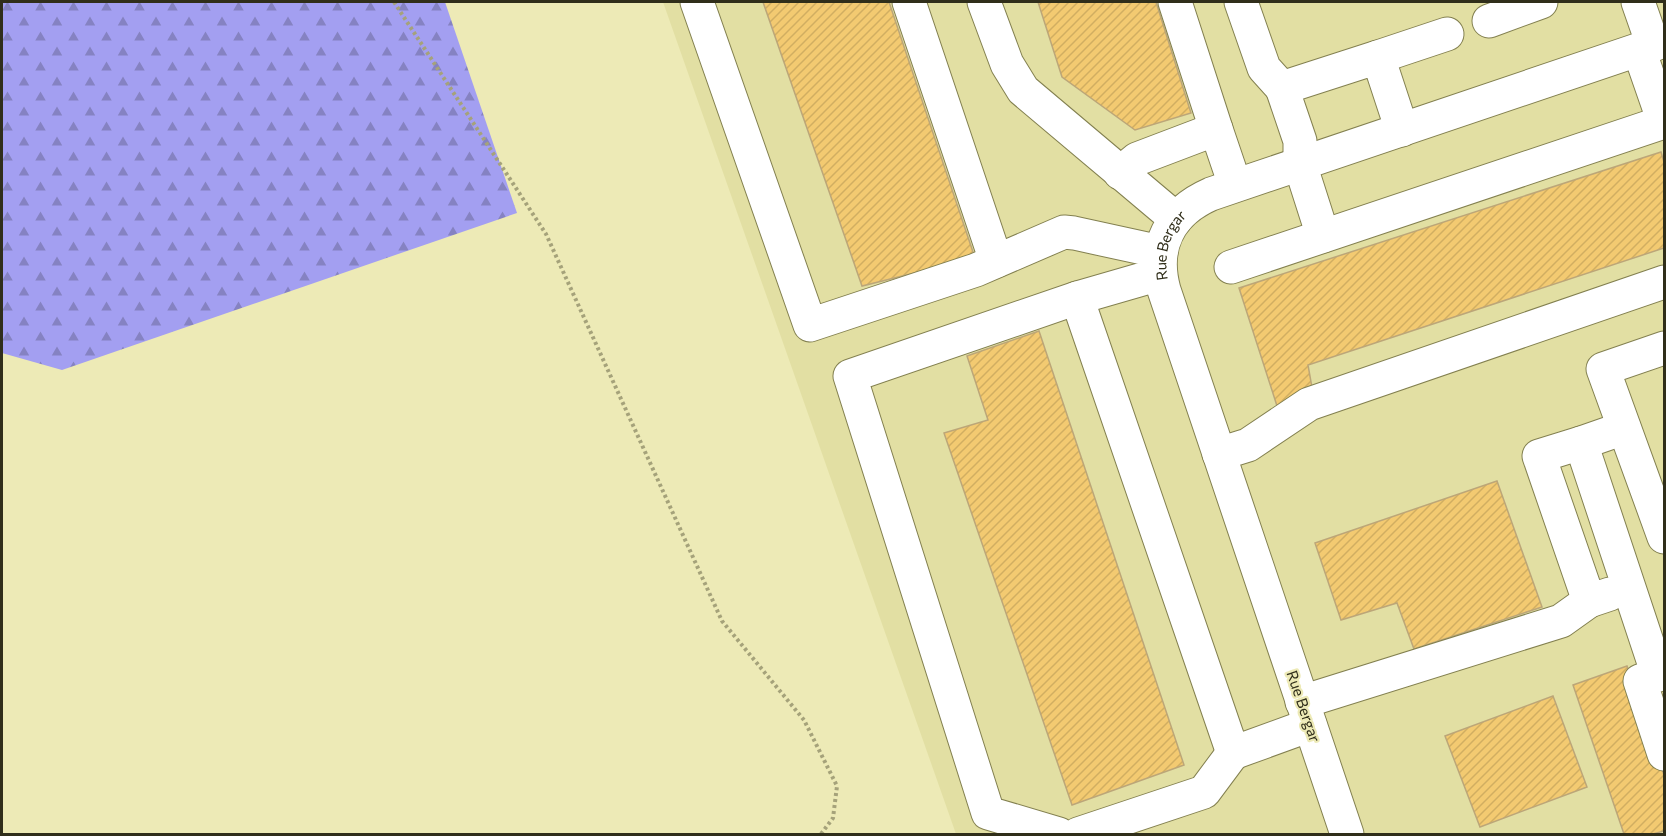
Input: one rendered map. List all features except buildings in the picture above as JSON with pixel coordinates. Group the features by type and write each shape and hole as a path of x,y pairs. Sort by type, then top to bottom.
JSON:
{"street":[{"path":"697,2 810,325 976,270 1064,232 1074,233 1161,263"},
{"path":"909,2 996,261"},
{"path":"984,2 1007,63 1023,90 1176,219"},
{"path":"1175,2 1235,185"},
{"path":"1241,2 1264,68 1282,88 1300,141 1300,164 1323,236"},
{"path":"1489,21 1541,2"},
{"path":"1231,267 1664,122 1652,45 1638,2"},
{"path":"1282,88 1447,34"},
{"name":"Rue Bergar","path":"1347,834 1166,297 1161,263 1165,237 1176,219 1192,204 1235,185 1652,45"},
{"path":"1378,57 1402,130"},
{"path":"1120,173 1137,159 1216,129"},
{"path":"1059,834 988,813 850,376 1077,298 1161,263"},
{"path":"1219,454 1248,446 1309,404 1665,282"},
{"path":"1077,298 1233,753"},
{"path":"1665,348 1603,369 1624,428 1655,480 1665,537"},
{"path":"1589,601 1539,456 1624,428"},
{"path":"1581,443 1629,588 1661,674 1640,681 1665,754"},
{"path":"1078,834 1204,792 1233,753 1306,714 1561,621 1589,601 1629,588"}],"path":[{"path":"394,2 546,234 722,621 804,720 837,786 833,818 821,834"}],"shaded area":[{"path":"663,2 1664,2 1664,834 956,834"}],"green space":[{"path":"2,2 445,2 517,213 62,370 2,353"}]}
